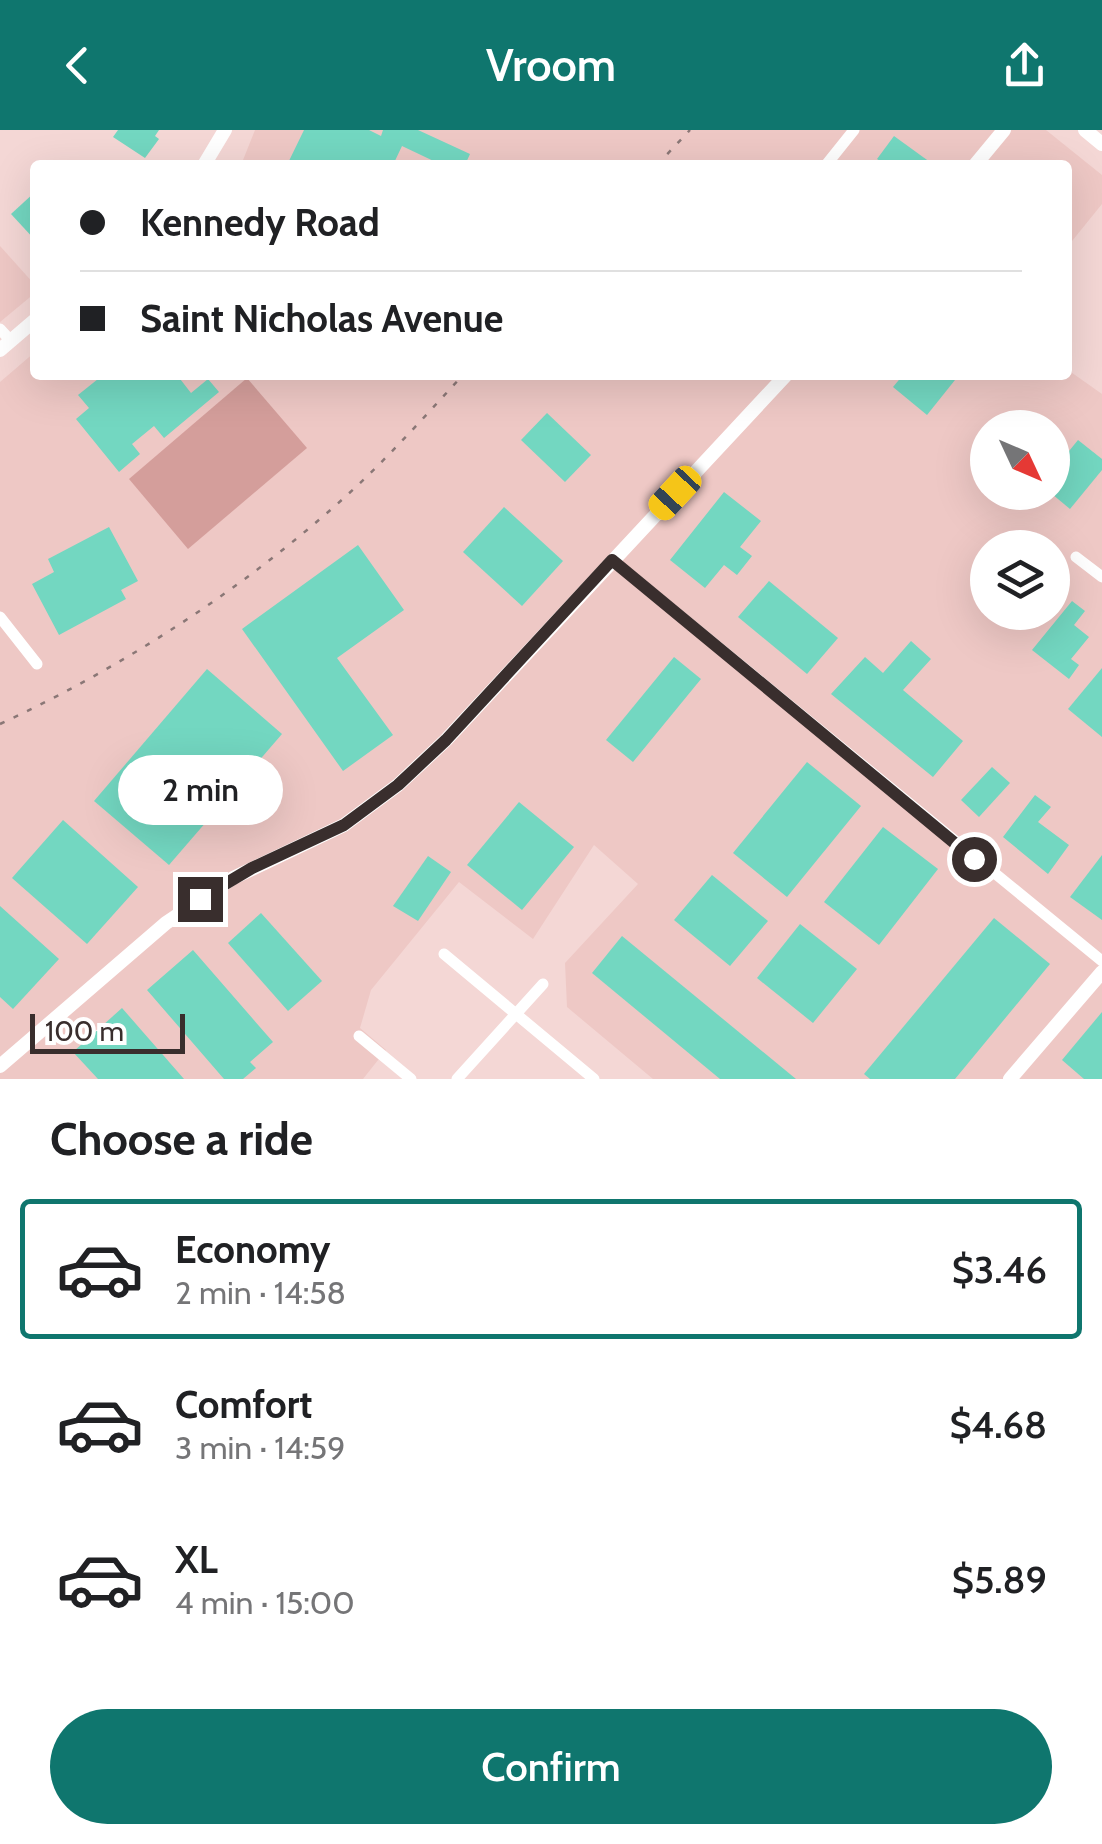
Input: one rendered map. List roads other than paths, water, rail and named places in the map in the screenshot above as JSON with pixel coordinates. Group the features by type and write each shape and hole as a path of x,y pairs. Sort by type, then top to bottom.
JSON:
{"street":[{"path":"207,160 226,130"},
{"path":"830,160 854,130"},
{"path":"979,160 1004,130"},
{"path":"1085,130 1102,144"},
{"path":"0,329 5,346 30,324"},
{"path":"0,1066 166,923 233,878 344,825 398,785 446,740 781,380"},
{"path":"1076,558 1102,577"},
{"path":"612,560 1102,961"},
{"path":"0,617 37,664"},
{"path":"444,954 594,1079"},
{"path":"1010,1079 1102,972"},
{"path":"457,1079 543,984"},
{"path":"359,1036 410,1079"}],"railway":[{"path":"662,160 690,130"},
{"path":"0,724 137,651 266,563 361,483 458,380"}]}
